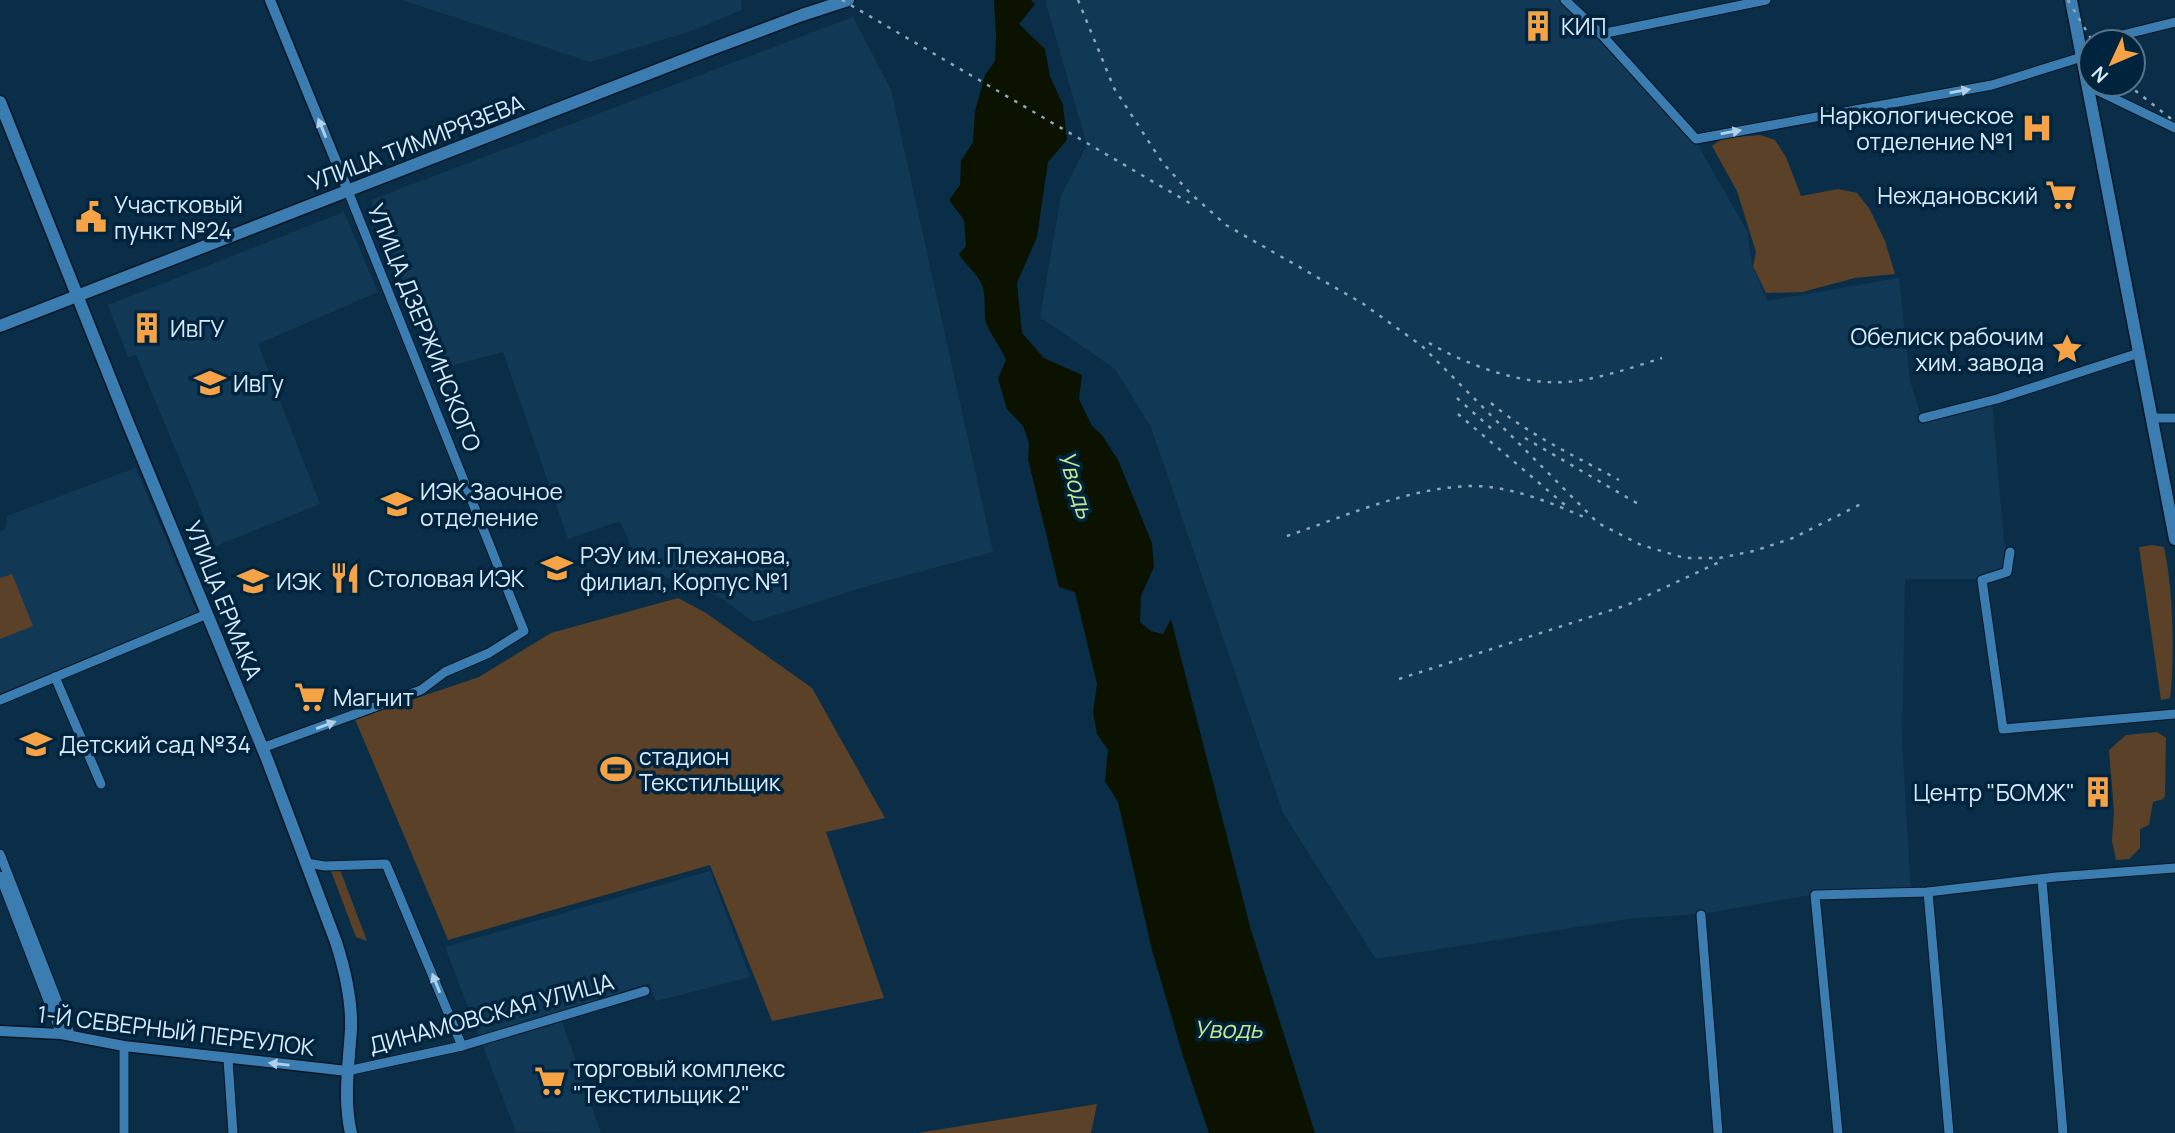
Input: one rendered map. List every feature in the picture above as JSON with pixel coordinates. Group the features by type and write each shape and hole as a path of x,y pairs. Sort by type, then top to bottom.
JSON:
{"main road":[{"name":"УЛИЦА ТИМИРЯЗЕВА","path":"0,326 709,50 848,0"},
{"path":"2071,0 2077,31"},
{"path":"2090,98 2175,538"},
{"name":"УЛИЦА ЕРМАКА","path":"0,102 262,748 337,942 348,987 351,1028 347,1071 350,1130"}],"street":[{"name":"УЛИЦА ДЗЕРЖИНСКОГО","path":"262,748 421,690 445,672 489,653 524,631 270,0"},
{"path":"1564,0 1601,34 1696,139 1992,85 2077,59"},
{"path":"1601,34 1766,0"},
{"path":"2147,29 2175,22"},
{"path":"2113,98 2175,128"},
{"path":"1923,418 1997,399 2139,353"},
{"path":"2152,418 2175,418"},
{"path":"2010,552 2007,572 1982,580 2003,729 2175,714"},
{"path":"0,700 206,614"},
{"path":"55,677 101,784"},
{"path":"0,854 66,1035"},
{"path":"306,863 326,866 386,864 462,1046"},
{"path":"1838,1133 1815,895 1928,892 2175,868"},
{"path":"0,876 66,1035"},
{"path":"2042,880 2063,1133"},
{"path":"1928,892 1949,1133"},
{"path":"1701,915 1718,1133"},
{"name":"ДИНАМОВСКАЯ УЛИЦА","path":"347,1071 462,1046 645,991"},
{"name":"1-Й СЕВЕРНЫЙ ПЕРЕУЛОК","path":"0,1031 66,1035 124,1046 347,1071"},
{"path":"124,1046 124,1133"},
{"path":"228,1059 233,1133"}],"shaded area":[{"path":"402,0 741,0 742,10 688,32 590,62"},
{"path":"1045,0 1562,0 1599,35 1695,140 1747,231 1752,264 1767,301 1899,278 1910,381 1922,420 1992,402 2004,543 2009,552 2006,571 1982,579 1905,579 1902,743 1911,891 1815,894 1701,914 1634,918 1376,959 1283,813 1151,427 1115,369 1040,317 1061,196 1087,145"},
{"path":"853,17 891,90 993,552 874,584 753,622 720,597 640,567 620,521 568,539 503,352 439,369 371,200"},
{"path":"1760,135 1775,140 1786,157 1801,196 1838,189 1857,193 1869,208 1885,241 1895,274 1855,278 1802,292 1766,293 1753,266 1756,252 1737,191 1712,146 1723,138"},
{"name":"ИвГу","path":"344,212 378,292 258,344 320,504 216,546 136,355 128,357 108,305"},
{"path":"136,468 197,612 0,694 0,532 5,529 7,516"},
{"path":"2139,547 2164,547 2171,602 2170,698 2161,700"},
{"path":"12,574 33,626 0,639 0,578"},
{"name":"стадион Текстильщик","path":"678,598 706,613 812,688 885,818 826,832 884,998 772,1021 710,865 448,940 355,719 479,677 551,633"},
{"path":"2157,732 2166,738 2165,796 2153,802 2149,825 2140,829 2140,848 2129,859 2116,860 2112,841 2114,811 2109,750 2126,735"},
{"path":"339,867 367,941 356,937 331,871"},
{"path":"710,871 750,977 656,1001 649,983 559,1013 601,1133 516,1132 445,947"},
{"path":"1097,1104 1091,1133 918,1133"}],"water":[{"name":"Уводь","path":"994,0 1031,0 1035,4 1019,24 1045,49 1050,76 1063,105 1067,140 1048,162 1037,237 1017,283 1022,333 1044,358 1082,375 1079,399 1092,426 1102,435 1118,460 1152,543 1154,567 1141,596 1140,622 1151,631 1163,634 1171,619 1251,930 1315,1133 1209,1133 1152,950 1118,802 1105,781 1108,750 1097,734 1093,712 1097,684 1075,592 1059,587 1028,459 1029,443 1023,426 1007,409 998,379 1006,360 987,325 982,286 959,254 966,246 964,220 949,200 960,185 961,161 973,142 975,111 985,75 995,61"}],"railway":[{"path":"842,0 1193,205"},
{"path":"1078,0 1114,88 1162,162 1190,193 1226,225 1362,303 1422,346 1598,523 1641,545 1685,558 1719,558 1754,551 1793,538 1863,503"},
{"path":"2068,0 2085,28"},
{"path":"2145,98 2175,122"},
{"path":"1429,343 1486,369 1546,382 1590,379 1662,358"},
{"path":"1457,398 1493,430"},
{"path":"1491,403 1537,435 1619,480"},
{"path":"1458,414 1565,505"},
{"path":"1525,438 1640,505"},
{"path":"1287,536 1402,497 1425,491 1473,486 1516,492 1586,518"},
{"path":"1399,679 1627,605 1724,560"}],"place":[{"name":"КИП","path":"1538,26"},
{"name":"Наркологическое отделение №1","path":"2037,128"},
{"name":"Неждановский","path":"2061,195"},
{"name":"Участковый пункт №24","path":"91,217"},
{"name":"ИвГУ","path":"147,328"},
{"name":"Обелиск рабочим хим. завода","path":"2067,349"},
{"name":"ИвГу","path":"210,383"},
{"name":"ИЭК Заочное отделение","path":"397,504"},
{"name":"РЭУ им. Плеханова, филиал, Корпус №1","path":"557,568"},
{"name":"Столовая ИЭК","path":"345,578"},
{"name":"ИЭК","path":"253,581"},
{"name":"Магнит","path":"310,697"},
{"name":"Детский сад №34","path":"36,744"},
{"name":"стадион Текстильщик","path":"616,769"},
{"name":"Центр \"БОМЖ\"","path":"2098,792"},
{"name":"торговый комплекс \"Текстильщик 2\"","path":"550,1081"}]}
